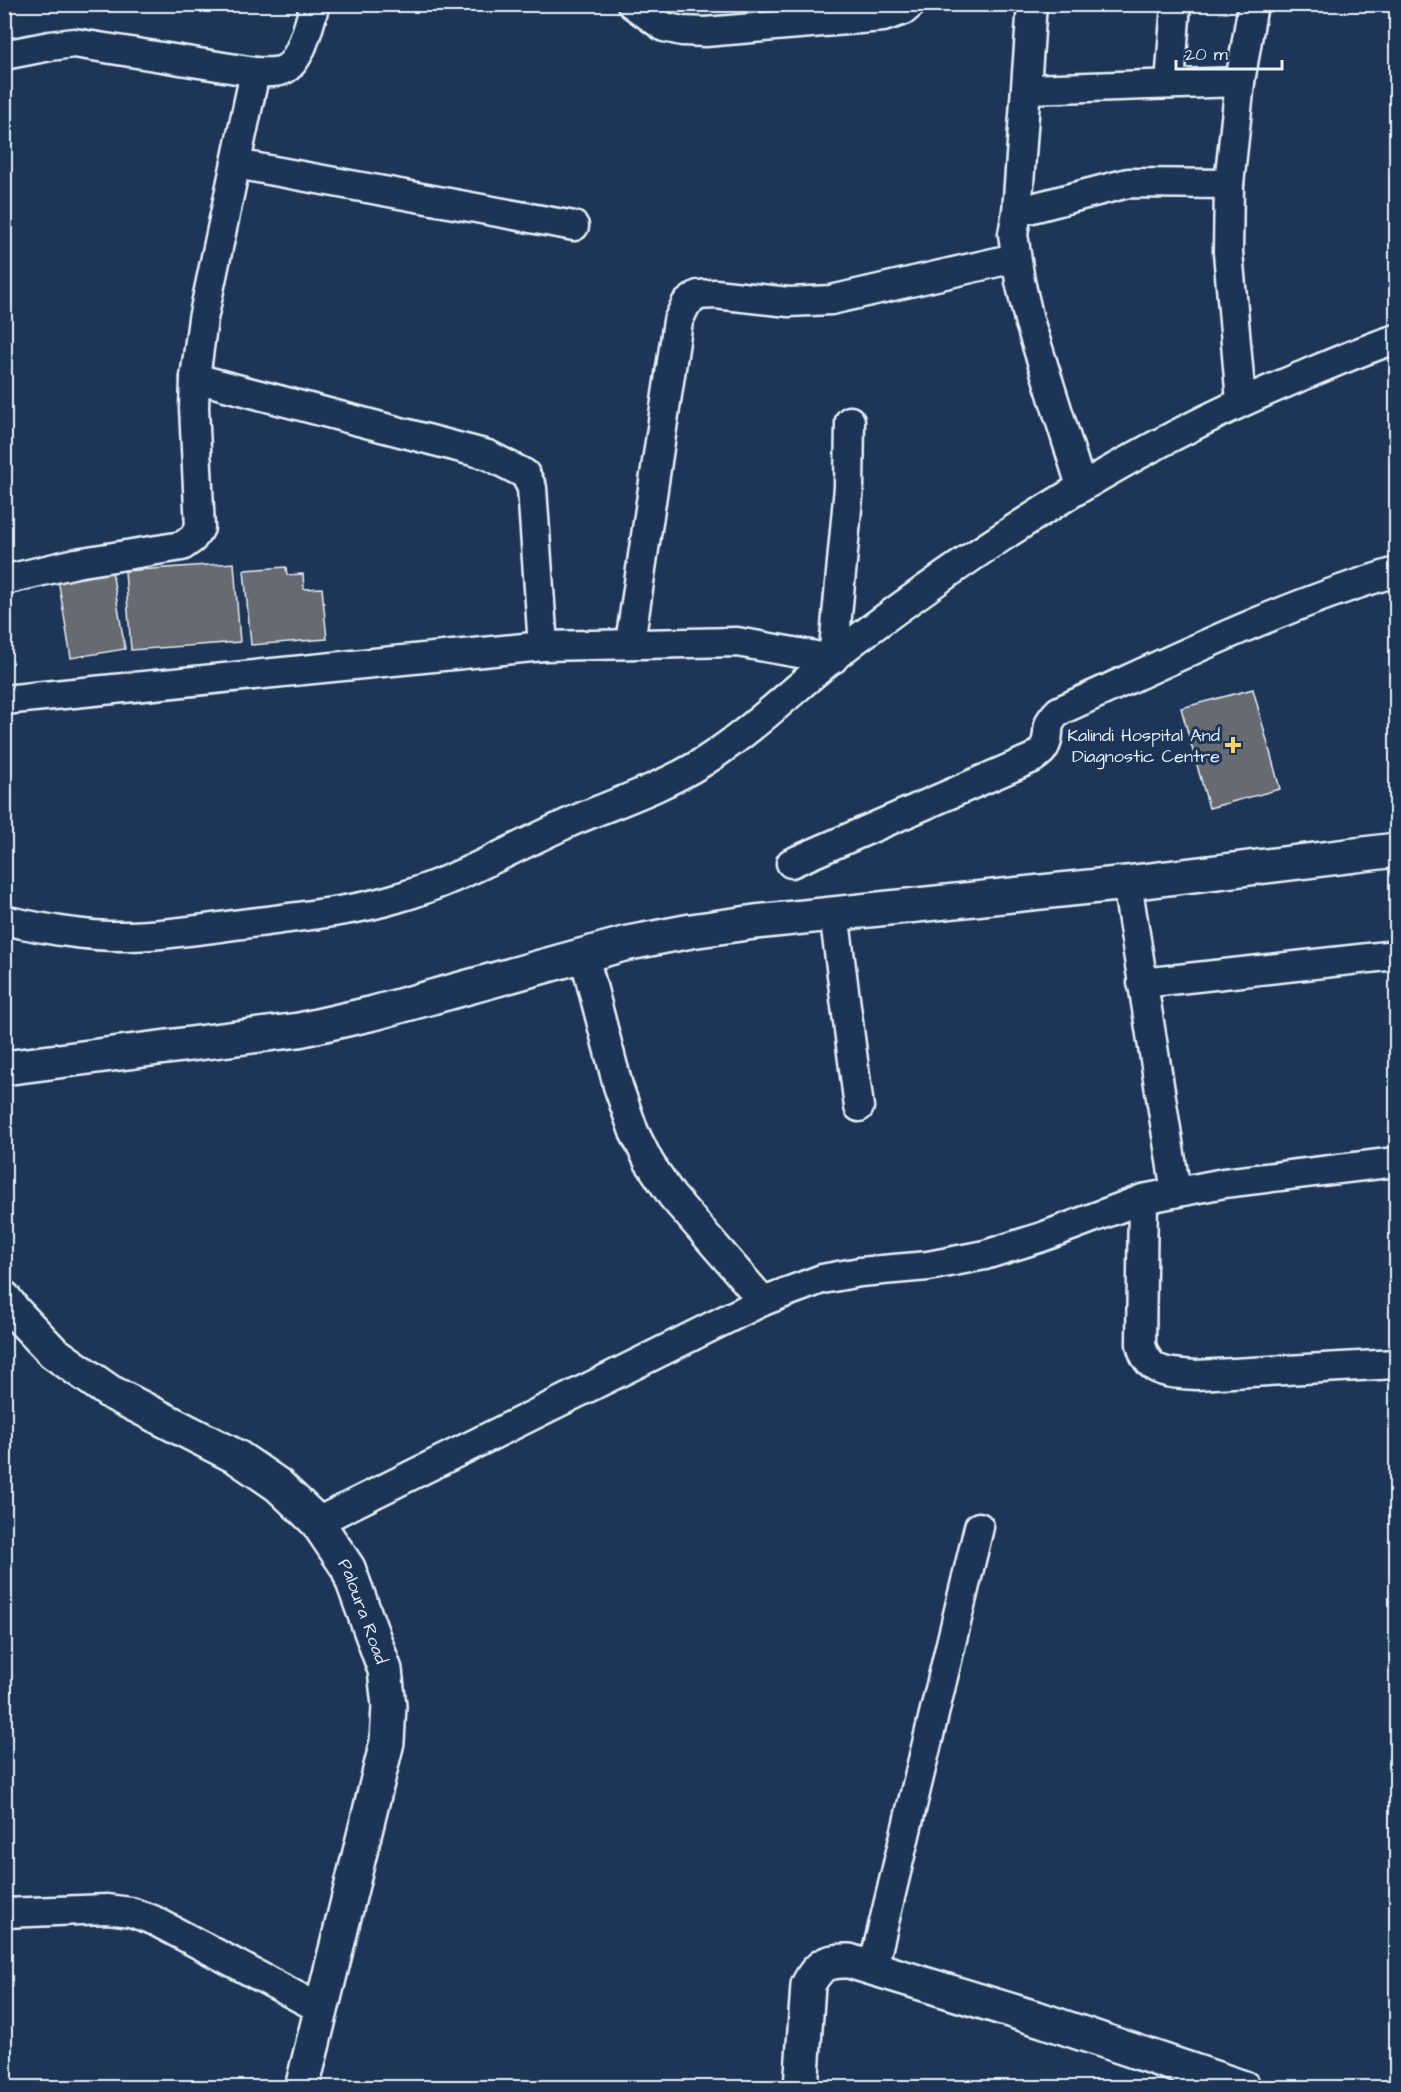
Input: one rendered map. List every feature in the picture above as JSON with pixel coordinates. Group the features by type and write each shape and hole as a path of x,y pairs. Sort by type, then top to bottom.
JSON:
{"main road":[{"path":"4,1068 299,1030 374,1013 624,944 691,931 834,913 1127,883 1396,850"},
{"name":"Paloura Road","path":"4,1298 53,1352 110,1392 237,1458 278,1485 317,1522 348,1568 385,1670 389,1706 387,1742 302,2088"},
{"path":"801,2088 808,1985 814,1973 823,1965 834,1960 849,1961 1042,2020 1244,2088"}],"street":[{"path":"4,55 74,43 255,72 282,71 292,64 300,49 315,4"},
{"path":"632,4 664,27 705,32 882,17 904,10 910,4"},
{"path":"1032,4 1017,212 1013,234 1015,258 1029,320 1081,486"},
{"path":"1170,84 1176,4"},
{"path":"1241,401 1228,252 1229,184 1240,82 1252,4"},
{"path":"4,580 76,563 182,546 192,539 200,528 194,408 195,378 203,320 255,72"},
{"path":"1027,89 1240,82"},
{"path":"236,164 574,226"},
{"path":"1017,212 1128,183 1229,184"},
{"path":"630,644 678,321 686,304 698,295 715,294 789,302 831,300 1015,258"},
{"path":"4,920 43,929 86,935 127,936 364,907 399,898 434,885 575,820 666,782 699,765 739,739 833,658 926,587 1081,486 1160,441 1241,401 1396,339"},
{"path":"195,378 488,455 525,474 532,488 543,646"},
{"path":"833,658 849,488 850,421"},
{"path":"791,863 1033,758 1043,750 1047,741 1049,720 1059,711 1284,611 1396,572"},
{"path":"4,700 543,646 737,642 833,658"},
{"path":"1127,883 1176,1192"},
{"path":"834,913 858,1107"},
{"path":"584,955 618,1086 634,1132 672,1196 763,1301"},
{"path":"1142,983 1396,956"},
{"path":"317,1522 763,1301 822,1279 860,1272 928,1266 985,1255 1034,1240 1143,1199 1224,1182 1396,1162"},
{"path":"1143,1199 1141,1344 1144,1357 1152,1366 1166,1372 1196,1375 1396,1364"},
{"path":"873,1968 979,1527"},
{"path":"4,1913 106,1909 130,1912 153,1920 321,2009"}],"building":[{"path":"234,563 240,642 131,650 125,571"},
{"path":"111,565 125,649 71,658 57,573"},
{"path":"286,567 287,575 303,574 304,589 322,588 327,639 251,645 244,570"},
{"path":"1253,689 1280,789 1209,808 1181,708"}],"place":[{"name":"Kalindi Hospital And Diagnostic Centre","path":"1233,745"}]}
